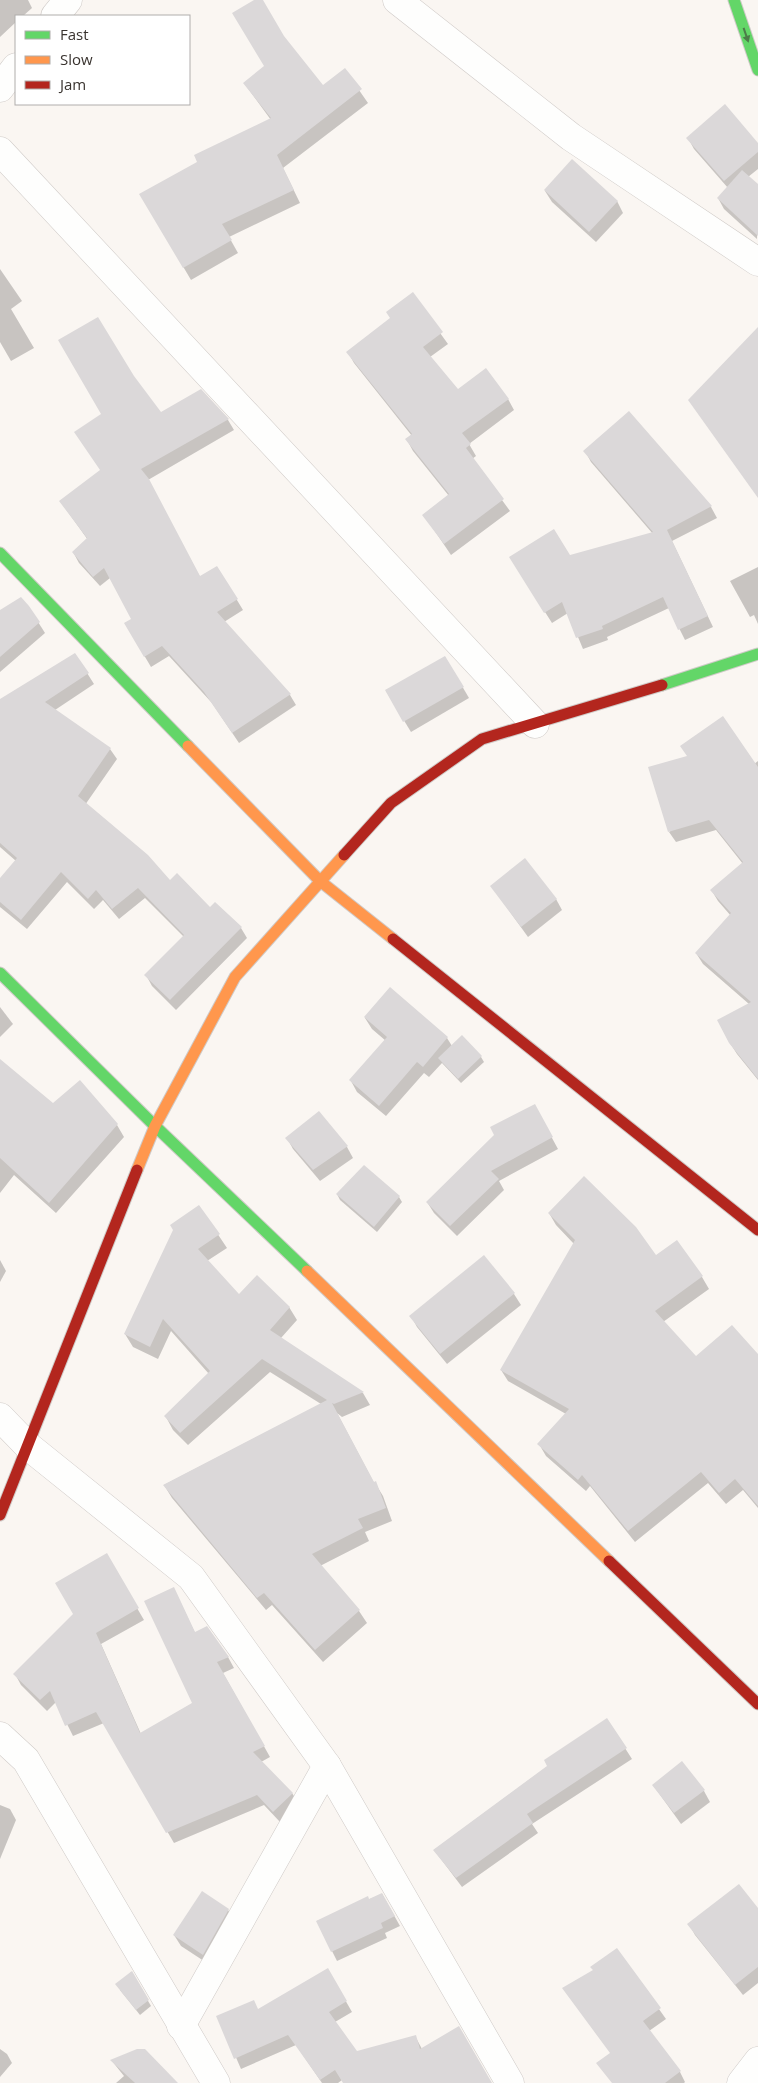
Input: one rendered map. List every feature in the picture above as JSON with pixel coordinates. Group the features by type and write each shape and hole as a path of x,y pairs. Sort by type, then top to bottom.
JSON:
{"street":[{"path":"56,15 68,0"},
{"path":"397,0 571,137 758,262"},
{"path":"734,0 758,70"},
{"path":"0,88 15,68"},
{"path":"0,151 535,724"},
{"path":"0,553 320,881 758,1230"},
{"path":"0,1515 155,1126 234,976 391,803 482,739 690,677 758,654"},
{"path":"0,973 155,1126 758,1704"},
{"path":"0,1418 28,1446 191,1577 327,1766 510,2083"},
{"path":"0,1736 26,1760 216,2083"},
{"path":"181,2026 327,1766"},
{"path":"741,2083 758,2061"}],"building":[{"path":"254,0 263,0 284,36 323,85 345,68 362,89 277,155 294,190 222,224 232,240 183,268 139,194 197,162 194,155 271,118 243,83 264,66 232,13"},
{"path":"725,104 758,143 758,152 724,181 686,138"},
{"path":"572,159 618,201 589,232 544,190"},
{"path":"742,170 758,184 758,236 717,198"},
{"path":"413,292 443,332 423,347 458,389 486,368 509,399 462,433 471,444 466,448 504,499 444,544 422,515 449,494 405,439 412,434 346,352 390,318 386,312"},
{"path":"98,317 134,376 161,412 201,389 229,419 141,469 149,479 200,576 217,566 238,599 217,612 291,694 232,733 204,692 162,646 144,657 124,623 131,619 104,568 93,577 72,552 87,538 59,501 100,470 74,432 101,414 58,340"},
{"path":"758,327 758,498 688,400"},
{"path":"629,411 712,506 667,530 708,616 678,630 663,597 602,626 603,629 576,638 562,602 544,613 509,557 554,529 570,555 653,532 583,451"},
{"path":"21,597 40,622 0,657 0,610"},
{"path":"75,653 89,673 45,702 111,748 78,796 148,855 170,880 177,873 210,907 215,902 242,927 170,1000 144,975 184,935 138,888 112,909 96,890 88,899 61,872 21,920 0,902 0,878 17,858 0,843 0,699"},
{"path":"445,656 464,687 403,722 385,690"},
{"path":"723,716 758,767 758,1079 729,1043 717,1020 751,1002 695,953 731,913 710,890 743,862 709,820 668,832 648,767 687,756 680,746"},
{"path":"525,858 557,899 521,927 490,886"},
{"path":"390,987 448,1037 423,1067 417,1062 379,1106 349,1080 387,1037 364,1017"},
{"path":"462,1035 482,1056 458,1079 438,1058"},
{"path":"0,1059 53,1103 80,1080 118,1124 49,1203 0,1158"},
{"path":"535,1104 553,1137 491,1171 499,1179 450,1226 426,1202 494,1135 490,1127"},
{"path":"319,1111 348,1146 313,1170 285,1138"},
{"path":"364,1165 400,1196 374,1227 336,1194"},
{"path":"584,1176 636,1227 656,1255 677,1240 703,1276 655,1311 696,1356 732,1325 758,1354 758,1506 735,1479 719,1493 701,1472 628,1531 582,1475 578,1480 537,1444 569,1409 500,1370 575,1240 548,1213"},
{"path":"199,1205 220,1234 198,1249 239,1294 257,1275 290,1307 270,1330 364,1392 334,1404 332,1403 374,1482 376,1481 386,1508 358,1519 363,1528 312,1554 360,1610 315,1650 264,1593 257,1598 163,1485 327,1400 262,1359 180,1433 164,1416 210,1371 163,1319 150,1347 124,1334 173,1230 170,1225"},
{"path":"484,1255 515,1293 440,1354 409,1316"},
{"path":"107,1553 139,1608 96,1633 140,1733 192,1703 144,1601 174,1587 195,1632 207,1626 229,1657 217,1662 265,1746 253,1752 293,1793 273,1812 257,1795 166,1833 96,1712 65,1726 50,1691 40,1700 13,1674 73,1614 55,1583"},
{"path":"607,1718 627,1748 527,1814 533,1823 456,1878 433,1850 547,1766 544,1760"},
{"path":"682,1761 705,1790 674,1813 652,1785"},
{"path":"739,1884 758,1908 758,1967 735,1985 687,1924"},
{"path":"202,1891 229,1909 203,1955 173,1935"},
{"path":"382,1893 395,1916 381,1923 383,1928 331,1952 316,1921 368,1896 369,1899"},
{"path":"617,1948 661,2008 643,2021 681,2071 665,2083 612,2083 596,2063 610,2053 562,1988 593,1970 590,1967"},
{"path":"328,1968 347,2001 329,2012 357,2051 416,2035 420,2049 459,2026 492,2083 343,2083 335,2070 320,2080 288,2035 234,2059 216,2016 254,2000 258,2009"},
{"path":"132,1971 149,2000 136,2010 115,1984"},
{"path":"137,2049 145,2049 178,2083 135,2083 110,2060"}],"traffic: fast":[{"path":"734,0 758,70"},
{"path":"0,553 188,746"},
{"path":"662,685 758,654"},
{"path":"0,973 155,1126 307,1271"}],"traffic: slow":[{"path":"188,746 320,881 393,939"},
{"path":"137,1170 155,1126 235,977 344,855"},
{"path":"307,1271 609,1561"}],"traffic: jam":[{"path":"344,855 391,803 482,739 662,685"},
{"path":"393,939 758,1230"},
{"path":"0,1515 137,1170"},
{"path":"609,1561 758,1704"}]}
